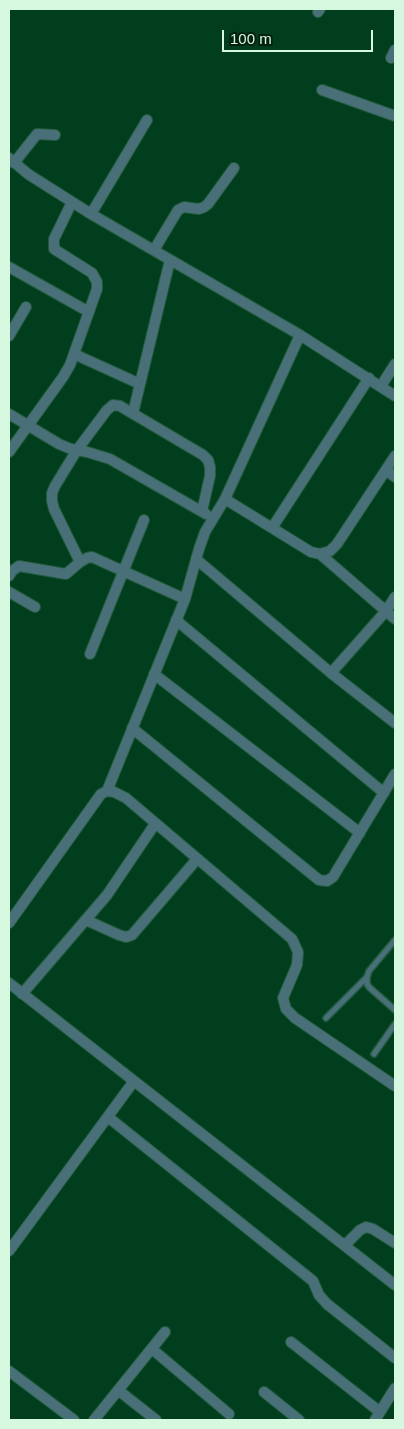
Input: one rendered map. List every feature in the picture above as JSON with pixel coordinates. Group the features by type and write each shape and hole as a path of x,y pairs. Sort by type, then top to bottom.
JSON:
{"street":[{"path":"322,90 395,116"},
{"path":"91,214 147,120"},
{"path":"55,135 37,134 11,160 28,174 91,214 300,334 395,396"},
{"path":"154,250 178,210 184,207 204,207 234,168"},
{"path":"9,452 63,377 74,354 97,289 96,277 54,249 54,239 72,202"},
{"path":"133,413 170,260"},
{"path":"9,268 89,312"},
{"path":"9,336 26,307"},
{"path":"9,922 96,801 107,791 185,599 205,532 225,499 300,334"},
{"path":"74,354 140,384"},
{"path":"381,386 395,364"},
{"path":"272,528 369,378"},
{"path":"80,562 52,501 55,486 77,450 106,410 113,406 120,406 133,413 203,455 208,460 210,476 202,511"},
{"path":"9,414 59,444 100,455 110,460 214,518"},
{"path":"225,499 310,552 320,554 330,551 337,544 395,456"},
{"path":"386,470 395,477"},
{"path":"90,654 144,520"},
{"path":"320,554 395,619"},
{"path":"9,576 19,566 66,574 86,558 92,558 185,599"},
{"path":"196,559 330,673 395,723"},
{"path":"9,592 35,607"},
{"path":"330,673 386,611 395,597"},
{"path":"176,620 384,793"},
{"path":"154,674 360,833"},
{"path":"132,728 319,880 327,881 334,877 395,774"},
{"path":"107,791 126,798 292,939 298,952 297,965 283,998 286,1009 295,1018 395,1086"},
{"path":"22,994 107,895 156,824"},
{"path":"86,920 119,935 126,937 132,935 197,858"},
{"path":"9,983 395,1285"},
{"path":"9,1251 134,1081"},
{"path":"108,1117 313,1281 319,1295 327,1304 395,1358"},
{"path":"344,1245 366,1227 380,1232 395,1243"},
{"path":"94,1420 165,1332"},
{"path":"291,1342 378,1416 395,1388"},
{"path":"152,1349 229,1414"},
{"path":"9,1372 74,1420"},
{"path":"118,1390 156,1420"},
{"path":"264,1392 299,1420"}],"lane":[{"path":"326,1018 367,977 369,971 395,940"},
{"path":"367,977 370,988 395,1010"},
{"path":"374,1054 395,1024"}]}
